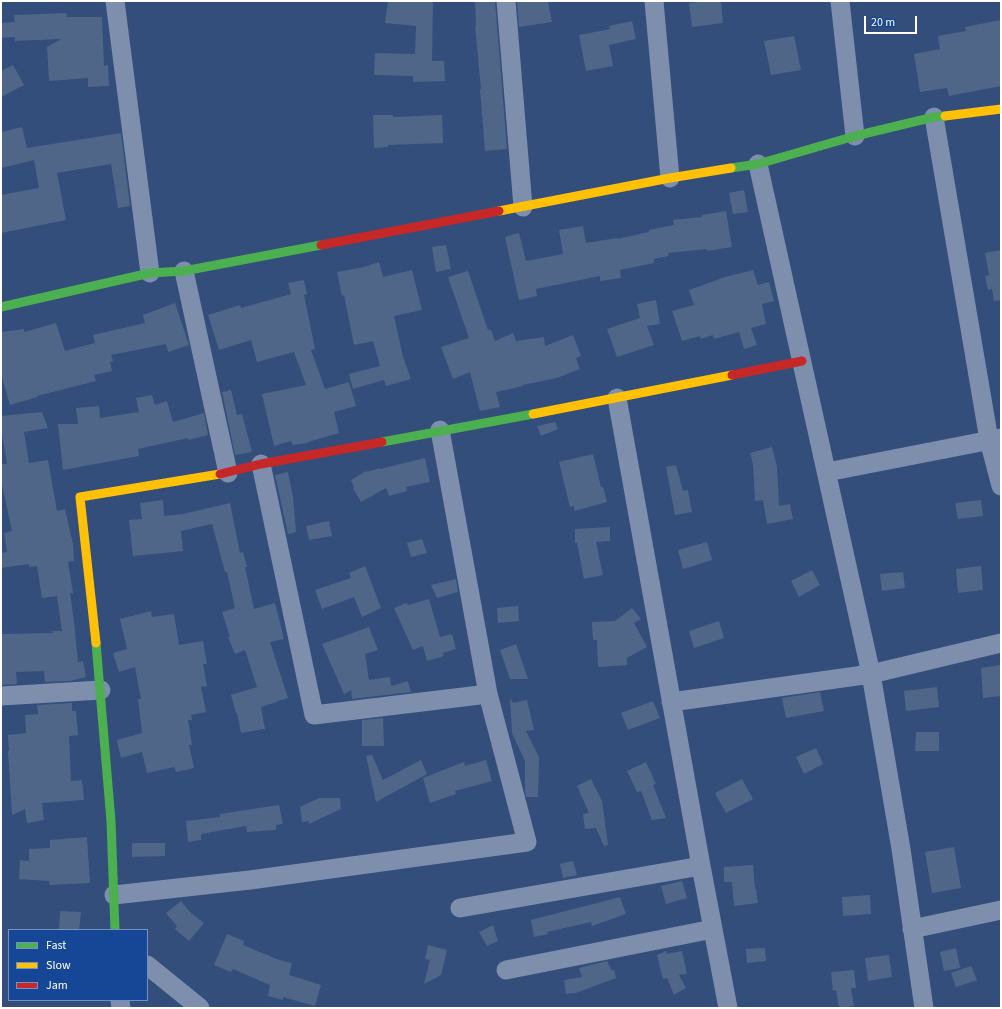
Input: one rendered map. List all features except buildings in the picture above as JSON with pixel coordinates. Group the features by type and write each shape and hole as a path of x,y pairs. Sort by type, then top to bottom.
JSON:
{"street":[{"path":"115,1 150,273"},
{"path":"506,1 523,207"},
{"path":"654,1 670,178"},
{"path":"840,1 855,136"},
{"path":"1,307 150,273 184,271 670,178 758,164 855,136 934,117 1001,109"},
{"path":"934,117 995,439 1001,486"},
{"path":"758,164 871,674 901,849 924,1008"},
{"path":"184,271 228,473"},
{"path":"115,929 101,690 80,497 228,473 261,464 617,398 802,361"},
{"path":"617,398 728,1008"},
{"path":"114,895 250,880 527,842 488,694 440,430"},
{"path":"827,472 995,439"},
{"path":"261,464 314,715 488,694"},
{"path":"672,702 871,674 1001,643"},
{"path":"1,696 101,690"},
{"path":"460,908 701,866"},
{"path":"912,928 1001,910"},
{"path":"506,970 713,929"},
{"path":"148,966 200,1008"}],"traffic: fast":[{"path":"731,168 758,164 855,136 934,117 945,116"},
{"path":"1,307 150,273 184,271 321,245"},
{"path":"382,442 533,414"},
{"path":"96,643 111,821 115,929"}],"traffic: slow":[{"path":"945,116 1001,109"},
{"path":"499,211 670,178 731,168"},
{"path":"533,414 732,375"},
{"path":"96,643 80,497 220,474"}],"traffic: jam":[{"path":"321,245 499,211"},
{"path":"732,375 802,361"},
{"path":"220,474 261,464 382,442"}]}
